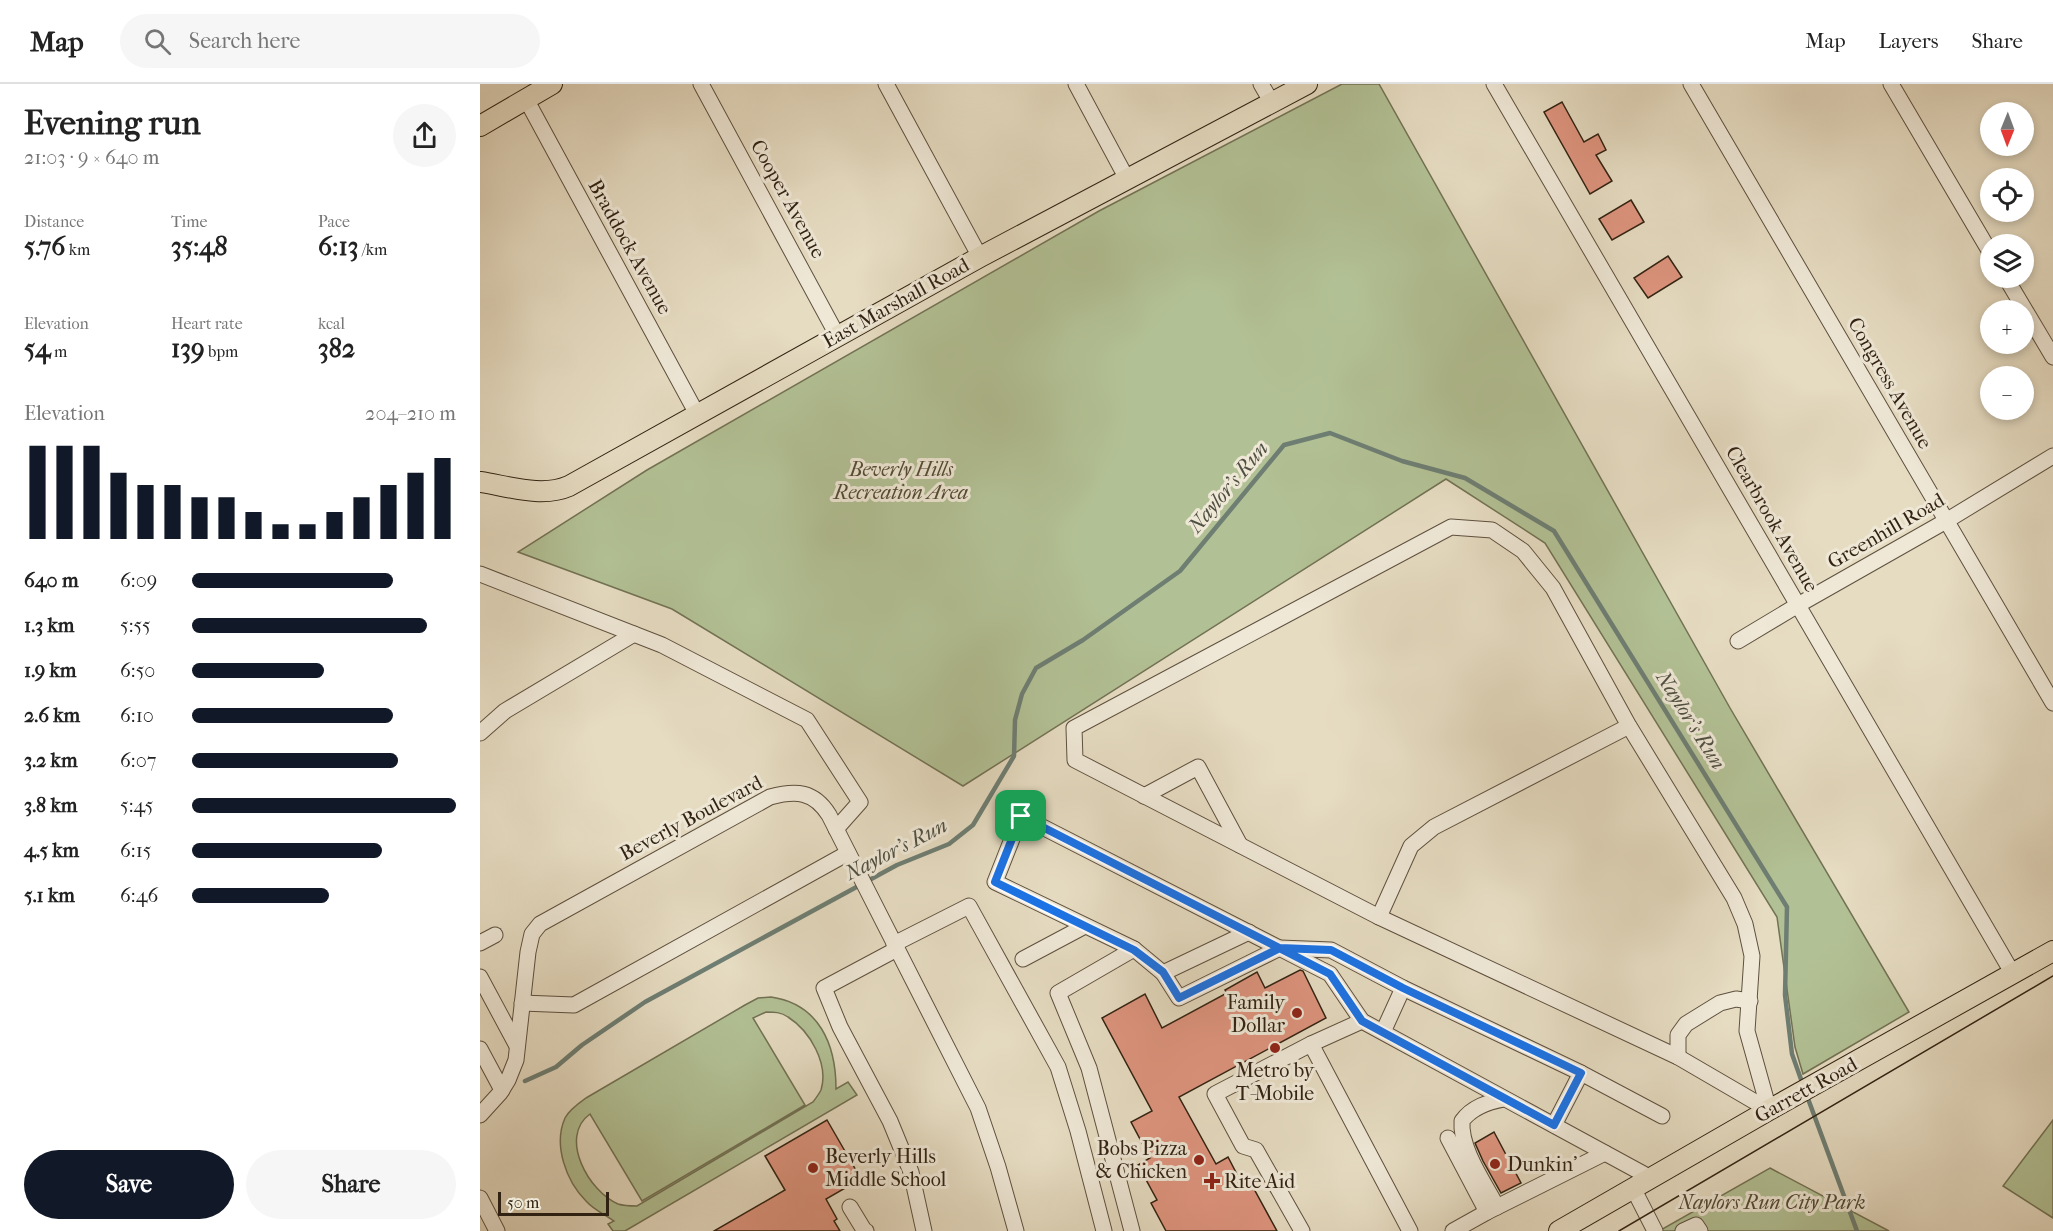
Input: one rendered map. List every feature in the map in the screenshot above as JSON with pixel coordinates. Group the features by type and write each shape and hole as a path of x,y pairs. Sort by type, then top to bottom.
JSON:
{"main road":[{"name":"East Marshall Road","path":"480,482 534,490 560,490 980,257 1307,84"},
{"path":"480,126 538,90"},
{"name":"Garrett Road","path":"1559,1231 1760,1115 2053,951"}],"street":[{"name":"Cooper Avenue","path":"701,84 837,335"},
{"path":"886,84 980,257"},
{"path":"1076,84 1127,179"},
{"path":"1262,84 1272,103"},
{"name":"Clearbrook Avenue","path":"1494,84 2013,974"},
{"name":"Congress Avenue","path":"1691,84 2053,703"},
{"path":"1891,84 1980,235"},
{"name":"Braddock Avenue","path":"538,90 697,414"},
{"path":"2012,288 2053,357"},
{"name":"Greenhill Road","path":"1738,641 1946,521 2053,456"},
{"path":"1451,527 1492,530 1522,551 1553,588 1629,726 1734,897 1745,924 1752,956 1747,1032 1760,1115 1678,1057 1379,917 1075,760 1074,728 1451,527"},
{"path":"480,574 662,645 807,720 860,802 836,829"},
{"path":"480,733 505,711 634,634"},
{"path":"1379,917 1411,846 1434,827 1629,726"},
{"path":"1144,796 1198,767 1240,846"},
{"name":"Beverly Boulevard","path":"480,1115 502,1090 516,1060 528,951 532,933 540,924 770,797 786,793 814,797 823,805 836,829 978,1107 1016,1231"},
{"path":"1651,1178 1362,1021 1330,974 1280,948 1249,932 1021,816 995,882 1134,950 1163,972 1179,998 1280,948 1331,950 1403,988 1581,1073 1662,1116"},
{"path":"522,1004 574,1005 848,853"},
{"path":"924,1231 911,1172 890,1121 840,1027 824,988 969,906 1058,1066 1078,1131 1104,1231"},
{"path":"1023,959 1085,926"},
{"path":"1163,972 1249,932"},
{"path":"480,943 495,935"},
{"path":"1132,1231 1089,1068 1058,993 1134,950"},
{"path":"480,977 517,1046"},
{"path":"1383,1032 1403,988"},
{"path":"1678,1057 1677,1035 1686,1024 1720,1003 1736,999 1750,1001"},
{"path":"1302,1231 1256,1150 1243,1146 1215,1094 1311,1044 1362,1021"},
{"path":"1311,1044 1410,1231"},
{"path":"480,1049 502,1090"},
{"path":"1554,1125 1581,1073"},
{"path":"1492,1209 1466,1148 1462,1121 1468,1114 1492,1101 1504,1099"},
{"path":"1448,1138 1492,1209"},
{"path":"1453,1231 1605,1153"},
{"path":"1633,1188 1655,1231"},
{"path":"480,1198 497,1231"},
{"path":"850,1207 864,1230 867,1231"},
{"path":"1683,1231 1696,1225 1700,1231"}],"green space":[{"name":"Beverly Hills Recreation Area","path":"1342,84 1379,84 1730,708 1909,1012 1803,1074 1795,1047 1777,917 1545,543 1446,479 963,786 672,609 518,552 647,470 1099,211"},
{"path":"771,997 788,1001 813,1017 822,1029 833,1057 836,1089 848,1082 857,1095 625,1231 613,1231 608,1224 614,1221 586,1201 567,1173 560,1140 565,1118 586,1098 758,998","holes":["766,1012 783,1014 788,1017 804,1031 816,1049 823,1080 821,1090 813,1102 637,1206 620,1205 607,1198 588,1176 577,1149 577,1136 581,1124 590,1114 642,1201 805,1105 753,1018"]},
{"path":"2053,1120 2053,1218 2003,1186"},
{"name":"Naylors Run City Park","path":"1770,1168 1889,1231 1659,1231"}],"building":[{"path":"1562,102 1584,142 1598,134 1606,150 1596,155 1612,181 1590,194 1544,112"},
{"path":"1631,200 1644,222 1612,240 1599,219"},
{"path":"1668,256 1682,277 1648,298 1634,278"},
{"path":"1300,970 1303,971 1326,1018 1179,1097 1216,1164 1228,1157 1241,1182 1248,1178 1277,1231 1166,1231 1151,1203 1157,1200 1138,1165 1150,1158 1131,1122 1152,1111 1102,1018 1145,994 1162,1028 1227,993 1225,990 1257,972 1265,988"},
{"name":"Beverly Hills Middle School","path":"827,1120 861,1179 826,1199 837,1219 834,1221 840,1231 714,1231 785,1190 765,1156"},
{"name":"Dunkin'","path":"1494,1132 1521,1183 1501,1193 1475,1143"}],"waterway":[{"name":"Naylor's Run","path":"525,1081 556,1067 582,1045 645,1002 897,865 949,844 973,825 1014,756 1015,720 1022,694 1036,668 1083,640 1180,571 1284,445 1330,433 1402,461 1465,478 1554,531 1787,907 1785,995 1792,1054 1803,1085"},
{"name":"Naylor's Run","path":"1807,1096 1857,1231"}],"tram line":[{"path":"1619,1231 2053,976"}],"place":[{"name":"Family Dollar","path":"1297,1013"},
{"name":"Metro by T-Mobile","path":"1275,1048"},
{"name":"Bobs Pizza & Chicken","path":"1199,1160"},
{"name":"Dunkin'","path":"1495,1164"},
{"name":"Beverly Hills Middle School","path":"813,1168"},
{"name":"Rite Aid","path":"1212,1181"}],"route":[{"path":"1021,816 995,882 1134,950 1163,972 1179,998 1280,948 1331,950 1403,988 1581,1073 1554,1125 1362,1021 1330,974 1280,948 1021,816"}]}
